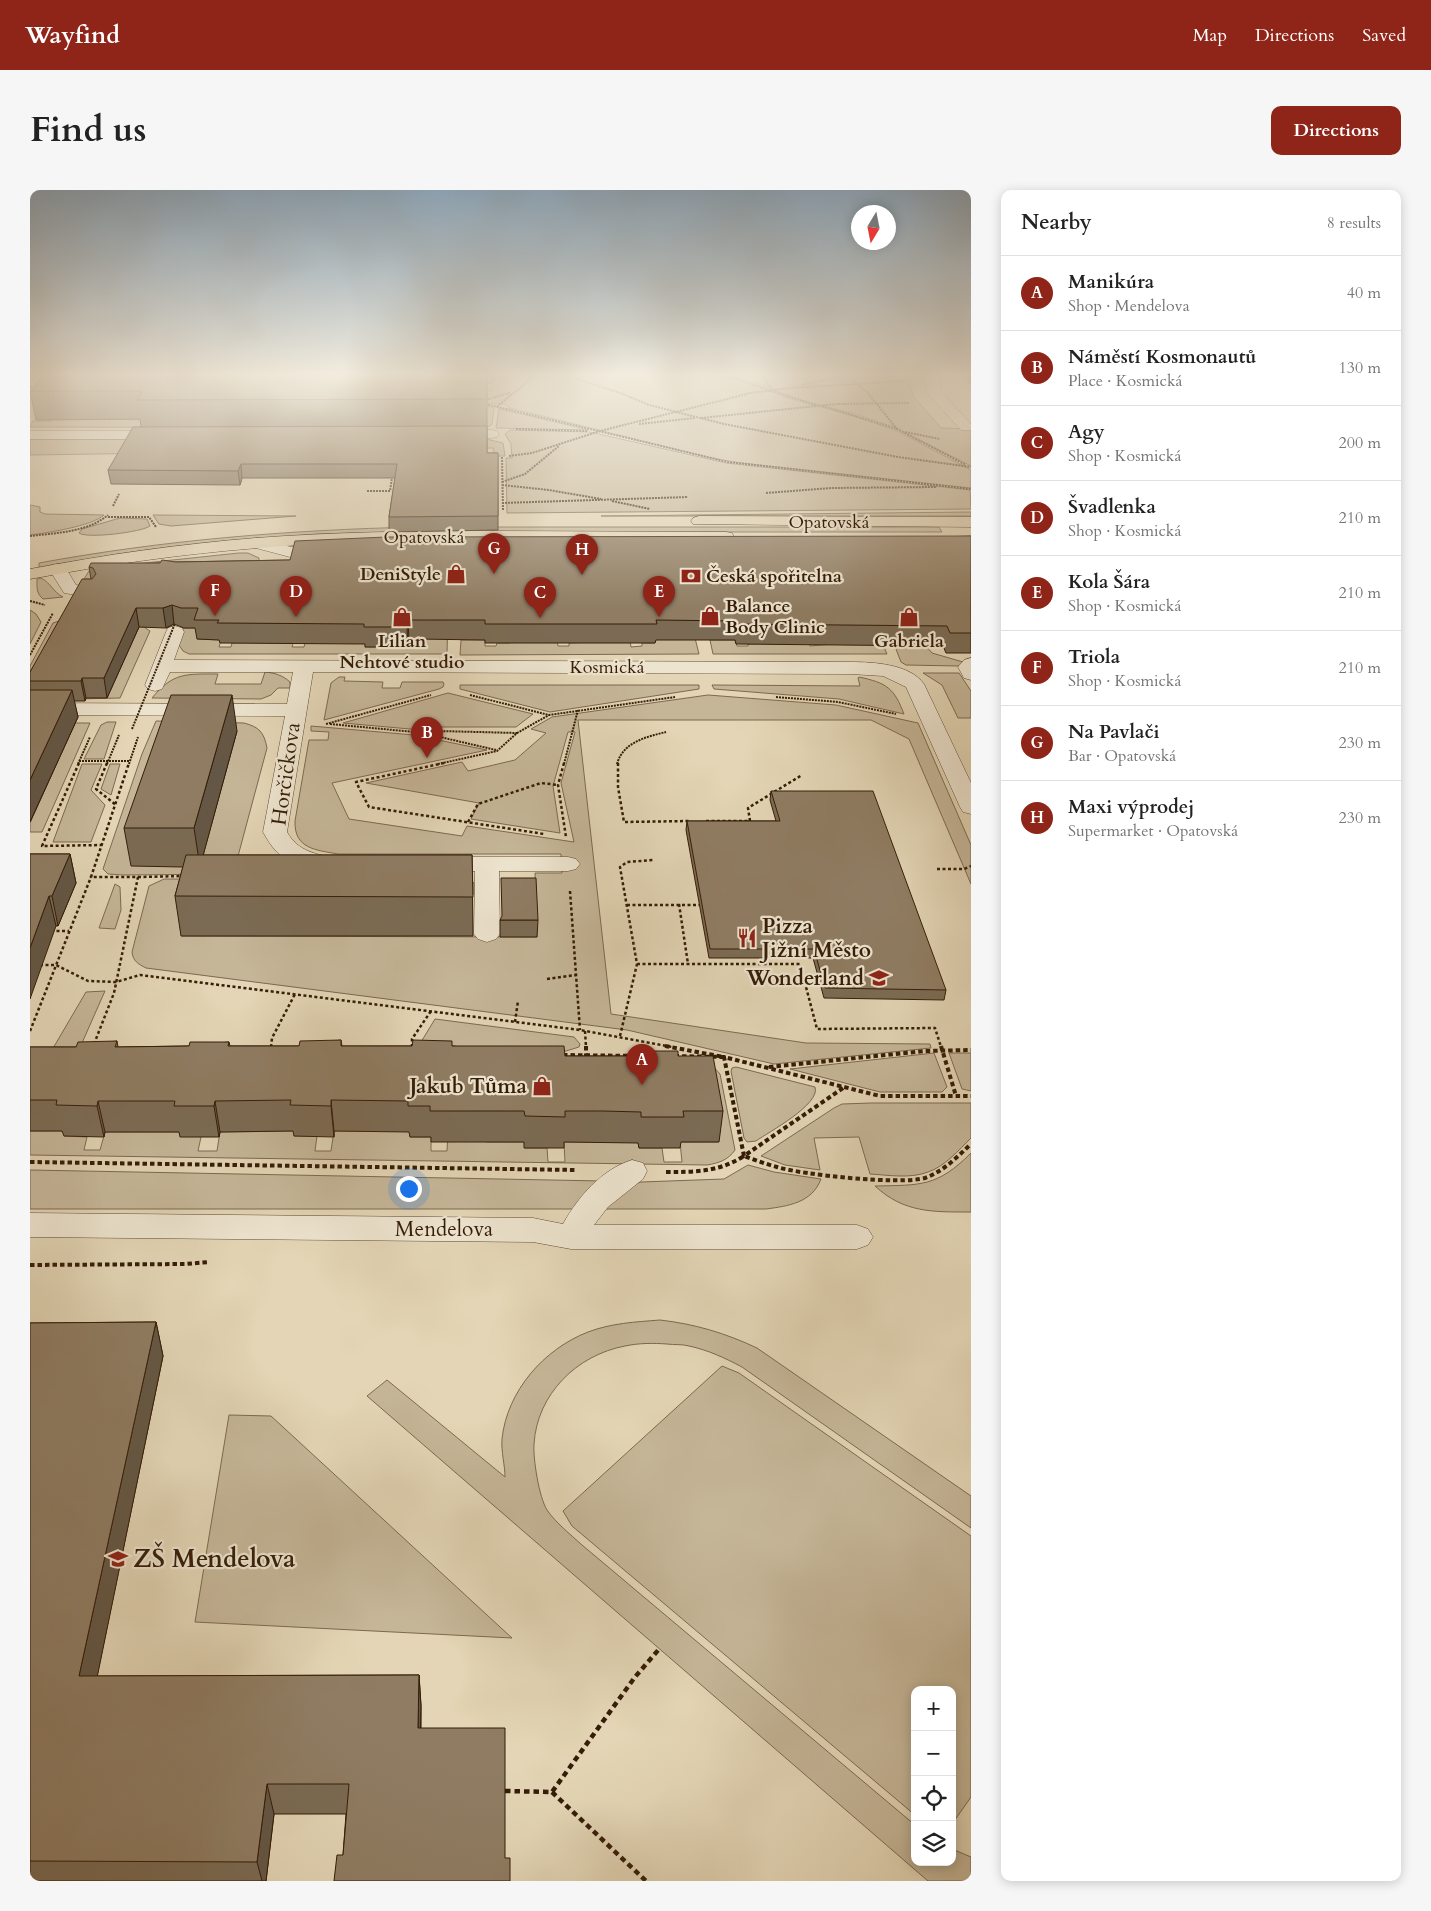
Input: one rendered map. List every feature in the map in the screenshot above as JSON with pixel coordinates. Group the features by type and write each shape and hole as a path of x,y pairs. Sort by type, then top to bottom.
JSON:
{"main road":[{"name":"Opatovská","path":"415,520 971,522"},
{"path":"69,551 181,535 292,525"},
{"name":"Opatovská","path":"30,574 141,556 258,543 389,537 971,537"}],"street":[{"path":"258,543 283,557 387,549 735,548"},
{"path":"58,569 70,588 89,592"},
{"path":"155,685 176,626"},
{"path":"971,664 968,667 971,674"},
{"name":"Kosmická","path":"162,666 866,668 885,671 905,677 914,684 971,807"},
{"name":"Horčičkova","path":"304,667 295,710 276,832 280,844 294,855 316,862 352,864"},
{"name":"Horčičkova","path":"30,709 295,710"},
{"path":"418,864 568,864"},
{"path":"487,864 487,934"},
{"path":"571,1237 584,1213 598,1196 632,1171"},
{"name":"Mendelova","path":"30,1225 533,1230 571,1237 857,1238"}],"path":[{"path":"508,452 509,456"},
{"path":"503,514 502,457 536,452"},
{"path":"502,484 540,464 553,452"},
{"path":"685,452 728,462 971,489"},
{"path":"868,452 970,467"},
{"path":"941,452 970,467"},
{"path":"367,491 390,491 392,478"},
{"path":"502,484 549,490 654,510"},
{"path":"757,494 831,488 948,487"},
{"path":"112,506 119,494"},
{"path":"502,503 691,496"},
{"path":"30,536 64,532 101,521 108,516 149,517 158,529"},
{"path":"30,655 57,607"},
{"path":"116,805 96,789 120,733 132,729 176,626"},
{"path":"468,694 550,715"},
{"path":"327,724 431,695"},
{"path":"549,835 369,807 356,782 497,751 517,733 550,715 680,696"},
{"path":"773,697 838,702 910,718 931,719"},
{"path":"120,710 116,720 145,720"},
{"path":"578,710 558,785 566,837 576,975 586,1056"},
{"path":"318,724 425,733 497,751"},
{"path":"30,1031 91,877 116,805 139,734 132,729"},
{"path":"425,733 438,731 517,733"},
{"path":"666,732 638,739 629,744 616,762 624,822 694,821"},
{"path":"82,753 42,846 102,845"},
{"path":"79,761 130,761"},
{"path":"703,821 750,821 748,808 802,775"},
{"path":"468,822 478,804 541,783 558,785"},
{"path":"558,836 566,837"},
{"path":"620,1036 637,964 620,867 627,862 653,860"},
{"path":"937,869 964,869 971,866"},
{"path":"91,877 138,877 114,993 93,1047"},
{"path":"679,904 688,964"},
{"path":"627,905 709,905"},
{"path":"50,931 70,932"},
{"path":"637,964 800,964 817,1029 935,1028 956,1096"},
{"path":"39,965 56,965 88,981 116,982 140,975 583,1030 724,1057 880,1096 971,1096"},
{"path":"547,979 576,975"},
{"path":"270,1055 272,1038 295,994"},
{"path":"515,1022 518,1000"},
{"path":"412,1054 412,1039 431,1011"},
{"path":"766,1067 941,1050 971,1050"},
{"path":"557,1055 645,1056"},
{"path":"675,1056 724,1057"},
{"path":"724,1057 744,1156"},
{"path":"30,1162 708,1172 728,1167 843,1088"},
{"path":"744,1156 778,1168 843,1177 901,1180 924,1178 944,1169 971,1144"},
{"path":"552,1792 635,1677 660,1648"},
{"path":"505,1791 552,1792 646,1881"}],"shaded area":[{"path":"30,452 234,452 30,455"},
{"path":"494,452 504,452 505,456 495,456"},
{"path":"512,452 677,452 726,463 970,490 971,509 507,513 506,458 512,458"},
{"path":"687,452 937,452 971,470 971,488 741,463"},
{"path":"943,452 971,452 971,466"},
{"path":"30,505 40,507 40,512 45,514 104,515 80,526 30,535"},
{"path":"971,512 971,516 601,516"},
{"path":"153,515 296,516 171,526 159,524"},
{"path":"120,518 147,519 150,526 114,534 84,535 79,533 82,529"},
{"path":"416,527 939,527 942,532 407,532 317,534 169,547 39,568 39,563 180,542 321,531"},
{"path":"248,553 259,558 259,563 170,579 84,579 89,571 97,568"},
{"path":"41,578 63,597 43,599 37,587 37,579"},
{"path":"30,610 36,614 41,622 30,644"},
{"path":"418,614 448,614 447,654 189,654 183,651 179,645 183,628 201,628 197,639 221,640 219,647 231,647 232,643 294,640 292,647 304,647 305,643 366,640 365,647 377,647 391,640 416,640"},
{"path":"689,614 699,654 460,655 461,640 485,640 485,646 496,646 497,643 510,643 510,640 557,640 558,646 569,646 569,643 630,640 631,647 642,646 642,643 655,643 655,640"},
{"path":"62,620 144,627 150,631 120,698 30,700 30,666 53,623"},
{"path":"710,640 735,640 737,646 748,646 748,644 807,640 810,646 881,640 887,654 713,654"},
{"path":"921,640 932,653 963,662 959,666 906,665 901,662 894,644"},
{"path":"265,672 284,678 290,682 290,688 278,688 271,695 261,699 152,698 167,683 181,676 218,674 215,684 261,684"},
{"path":"923,673 959,673 971,691 971,718 958,718 942,685"},
{"path":"339,677 345,677 344,681 383,682 382,688 400,688 402,682 443,682 444,684 439,689 324,720 331,683"},
{"path":"859,677 883,684 893,692 904,714 839,699 714,689 712,685 860,686"},
{"path":"460,685 699,685 699,689 550,712 460,689"},
{"path":"448,693 533,714 516,727 423,727 421,730 343,723"},
{"path":"708,695 836,705 918,723 971,845 971,884 909,739 871,720 578,720 611,1014 806,1043 930,1044 931,1048 774,1064 627,1030 146,968 138,964 133,958 132,952 149,886 164,879 471,880 474,883 474,894 287,894 182,936 537,937 535,873 562,873 561,854 338,854 314,849 302,843 298,837 295,821 309,740 328,740 329,732 311,731 311,726 414,735 487,750 332,783 349,819 462,836 467,826 574,842 561,783 575,732 568,732 553,786 560,833 471,819 479,803 366,783 462,762 468,771 515,760 546,733 531,729 552,717"},
{"path":"156,721 244,723 257,728 262,734 267,748 234,871 227,874 123,875 108,874 103,869 142,754"},
{"path":"107,722 116,722 104,759 84,759 101,725"},
{"path":"30,723 90,723 42,832 30,832 30,823 71,732"},
{"path":"82,764 102,764 91,790 105,805 91,842 53,842"},
{"path":"110,764 120,764 111,795 101,789"},
{"path":"115,884 120,887 121,910 115,929 99,928"},
{"path":"105,991 78,1052 52,1050 86,992"},
{"path":"435,1019 574,1037 580,1044 579,1047 566,1051 424,1051 418,1047"},
{"path":"934,1053 947,1087 942,1092 880,1092 790,1069"},
{"path":"949,1053 971,1053 971,1091 962,1089"},
{"path":"709,1062 720,1074 735,1150 723,1160 707,1165 30,1155 30,1131 65,1131 64,1136 87,1137 84,1150 100,1150 105,1132 181,1132 201,1137 198,1151 217,1151 220,1132 295,1131 294,1136 317,1136 315,1151 331,1151 334,1131 410,1131 410,1137 431,1137 431,1151 447,1151 448,1131 487,1142 524,1142 525,1148 547,1148 548,1162 565,1162 564,1142 638,1142 639,1148 662,1148 664,1162 682,1162 680,1142 718,1142"},
{"path":"736,1067 815,1087 815,1094 793,1117 756,1141 747,1142 744,1138 731,1071 732,1068"},
{"path":"971,1103 971,1138 951,1158 934,1170 914,1175 870,1174 859,1137 814,1138 820,1170 785,1165 761,1156 842,1104"},
{"path":"971,1153 971,1212 932,1211 908,1206 886,1195 875,1186 928,1182 948,1172"},
{"path":"748,1165 774,1172 821,1179 812,1193 798,1202 766,1209 600,1209 627,1187 641,1182 724,1179"},
{"path":"30,1170 603,1181 576,1209 30,1209"},
{"path":"660,1320 685,1324 710,1330 757,1348 971,1496 971,1528 742,1367 716,1355 684,1345 641,1344 625,1346 591,1358 576,1368 551,1393 537,1426 534,1444 534,1459 541,1496 547,1510 559,1524 911,1822 911,1866 956,1866 956,1851 971,1857 971,1881 928,1881 367,1396 387,1380 505,1477 502,1439 505,1421 511,1404 530,1374 557,1349 572,1340 597,1329 633,1322"},
{"path":"722,1366 739,1373 971,1536 971,1797 956,1818 956,1686 911,1686 911,1812 572,1526 563,1511"},
{"path":"229,1415 271,1416 512,1638 195,1622"}],"building":[{"path":"119,452 498,453 498,516 389,517 397,464 241,464 238,471 108,470"},
{"path":"971,536 971,633 950,633 947,626 738,624 737,621 656,620 657,624 485,624 485,620 408,620 407,627 364,627 364,624 217,623 219,620 194,620 198,608 181,608 172,605 163,608 136,608 104,678 82,678 81,681 30,681 30,672 82,579 92,579 96,574 93,568 89,567 91,563 160,563 162,560 176,562 290,560 295,541 386,537"},
{"path":"30,690 72,690 30,780"},
{"path":"171,695 232,695 194,828 124,828"},
{"path":"771,791 873,791 946,990 825,988 814,949 710,949 687,821 780,821"},
{"path":"30,854 70,854 52,896 49,896 30,948"},
{"path":"186,855 472,855 473,897 175,896"},
{"path":"501,878 536,878 538,920 500,920 502,916"},
{"path":"341,1040 341,1046 412,1046 413,1040 452,1041 452,1046 564,1046 565,1056 637,1056 636,1051 678,1051 678,1056 713,1056 723,1111 683,1111 684,1117 641,1117 641,1112 565,1111 565,1117 525,1116 524,1111 430,1111 430,1106 408,1106 408,1101 331,1100 331,1106 290,1105 291,1100 215,1101 214,1106 174,1106 175,1101 98,1101 97,1106 56,1105 57,1100 30,1100 30,1047 76,1047 78,1042 117,1041 115,1047 189,1046 190,1042 229,1042 228,1046 299,1046 300,1041"},
{"path":"156,1322 79,1676 419,1675 418,1728 505,1728 505,1858 510,1858 510,1881 334,1881 337,1855 343,1855 349,1784 267,1784 257,1862 30,1861 30,1323"}],"place":[{"name":"DeniStyle","path":"456,574"},
{"name":"Na Pavlači","path":"494,574"},
{"name":"Maxi výprodej","path":"582,575"},
{"name":"Česká spořitelna","path":"691,576"},
{"name":"Triola","path":"215,616"},
{"name":"Balance Body Clinic","path":"710,616"},
{"name":"Švadlenka","path":"296,617"},
{"name":"Lilian Nehtové studio","path":"402,617"},
{"name":"Kola Šára","path":"659,617"},
{"name":"Gabriela","path":"909,617"},
{"name":"Agy","path":"540,618"},
{"name":"Náměstí Kosmonautů","path":"427,758"},
{"name":"Pizza Jižní Město","path":"747,938"},
{"name":"Wonderland","path":"879,978"},
{"name":"Manikúra","path":"642,1085"},
{"name":"Jakub Tůma","path":"542,1086"},
{"name":"ZŠ Mendelova","path":"118,1559"}]}
